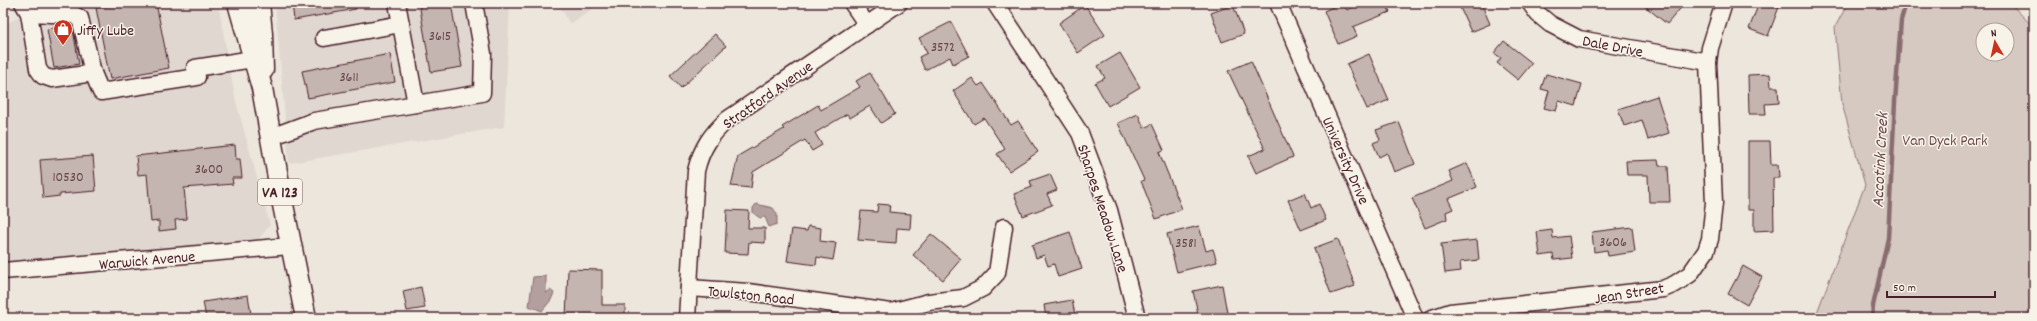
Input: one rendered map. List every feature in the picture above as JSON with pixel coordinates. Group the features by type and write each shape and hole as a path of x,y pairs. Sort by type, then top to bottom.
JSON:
{"main road":[{"name":"VA 123","path":"238,3 262,88 290,246 306,318"},
{"name":"VA 123","path":"259,3 262,34 262,88"}],"street":[{"path":"397,3 416,104"},
{"path":"271,137 314,121 482,93 483,54 474,3"},
{"path":"852,3 867,25"},
{"name":"Stratford Avenue","path":"687,318 696,171 699,156 708,140 715,130 728,119 898,3"},
{"name":"Sharpes Meadow Lane","path":"995,3 1080,133 1109,210 1137,318"},
{"name":"University Drive","path":"1278,3 1415,318"},
{"name":"Dale Drive","path":"1530,3 1538,14 1550,24 1579,38 1708,62"},
{"name":"Jean Street","path":"1432,318 1450,312 1663,289 1675,284 1690,274 1706,251 1710,239 1713,220 1708,62 1710,48 1724,3"},
{"path":"93,73 52,79 43,76 38,69 26,8 74,15 80,18 93,73 101,92 197,77 195,68 253,59"},
{"path":"324,38 401,24"},
{"name":"Towlston Road","path":"689,288 748,292 891,312 929,302 963,298 983,288 997,273 1004,227"},
{"name":"Warwick Avenue","path":"3,271 290,246"}],"shaded area":[{"path":"40,3 218,3 235,98 270,225 259,239 3,265 3,16 6,14 8,23"},
{"path":"275,3 510,3 504,127 289,163"},
{"path":"558,3 601,3 570,24"},
{"path":"756,204 773,208 777,214 777,224 769,227 765,217 760,218 753,213 753,208"},
{"path":"546,276 546,293 550,290 554,293 551,300 542,311 529,306 533,277"}],"green space":[{"name":"Van Dyck Park","path":"1848,3 2010,3 2034,28 2034,308 2024,318 1815,318 1865,185 1842,104 1835,27"}],"building":[{"path":"124,3 156,3 169,68 110,79 96,8"},
{"path":"292,3 356,3 356,9 294,20"},
{"path":"419,3 451,3 462,67 431,72"},
{"path":"1342,3 1347,10 1363,3 1386,3 1390,12 1353,27 1357,36 1338,44 1324,11"},
{"path":"1458,3 1481,3 1490,24 1471,32"},
{"path":"1641,3 1685,3 1667,24"},
{"path":"1759,3 1769,3 1779,7 1768,36 1749,29"},
{"path":"1085,5 1105,35 1078,53 1059,23"},
{"path":"1233,5 1244,34 1222,42 1211,13"},
{"path":"951,22 969,56 953,64 950,57 925,70 919,57 927,53 919,38"},
{"name":"Jiffy Lube","path":"72,24 79,64 54,68 47,29"},
{"path":"715,34 726,46 681,88 670,76"},
{"path":"1504,41 1532,63 1518,80 1497,63 1501,58 1494,53"},
{"path":"1120,53 1140,87 1108,106 1095,83 1105,78 1098,66"},
{"path":"390,54 395,82 308,98 302,71"},
{"path":"1369,54 1389,100 1367,109 1347,64"},
{"path":"1251,61 1293,157 1256,173 1248,156 1265,149 1228,71"},
{"path":"870,73 895,114 881,123 870,106 850,118 847,114 815,133 822,145 812,151 805,140 753,172 751,188 731,186 738,156 784,129 782,127 818,105 821,110 860,87 856,81"},
{"path":"1546,74 1582,84 1576,106 1559,101 1556,111 1544,108 1549,91 1541,89"},
{"path":"1770,74 1771,87 1778,87 1779,103 1765,104 1766,114 1749,114 1748,75"},
{"path":"972,78 978,86 983,83 1011,125 1018,121 1038,152 1009,171 997,154 1005,149 984,118 974,124 953,91"},
{"path":"1657,96 1669,133 1648,140 1642,120 1624,126 1618,109"},
{"path":"1138,114 1144,128 1152,124 1164,150 1159,152 1182,209 1156,219 1141,181 1144,180 1118,123"},
{"path":"1399,122 1415,164 1394,172 1387,153 1379,157 1373,143 1380,140 1376,130"},
{"path":"1748,141 1770,141 1771,165 1778,165 1779,178 1773,178 1774,230 1754,231 1754,210 1748,210"},
{"path":"235,145 236,159 240,159 242,178 232,178 233,184 184,188 187,219 175,220 176,229 159,231 159,221 151,222 147,174 138,175 136,156"},
{"path":"93,156 96,191 60,194 60,196 43,198 40,160"},
{"path":"1658,160 1659,166 1668,166 1670,202 1649,202 1648,175 1627,175 1626,161"},
{"path":"1467,163 1477,187 1448,199 1453,209 1446,212 1447,219 1425,228 1412,198 1453,181 1449,171"},
{"path":"1050,174 1057,190 1047,194 1052,205 1023,216 1014,194 1032,187 1030,181"},
{"path":"1305,193 1311,208 1319,204 1326,220 1301,230 1288,200"},
{"path":"878,204 890,205 889,212 911,214 910,229 897,228 896,243 858,240 861,211 877,212"},
{"path":"727,210 749,211 748,228 765,228 765,243 749,242 748,254 725,253"},
{"path":"808,226 821,228 820,241 836,243 833,260 817,257 816,265 787,261 792,229 807,231"},
{"path":"1199,226 1206,251 1213,249 1217,262 1177,272 1167,234"},
{"path":"1632,227 1635,252 1608,256 1607,250 1594,252 1592,232"},
{"path":"1552,230 1553,238 1569,236 1572,258 1554,260 1553,254 1540,256 1537,232"},
{"path":"1070,232 1082,269 1058,277 1054,264 1048,266 1044,255 1036,258 1032,245"},
{"path":"931,234 961,259 943,280 913,255"},
{"path":"1338,239 1355,286 1331,294 1314,248"},
{"path":"1477,240 1479,260 1460,262 1461,271 1445,273 1441,244"},
{"path":"1743,266 1762,277 1747,305 1728,294"},
{"path":"568,269 602,270 602,305 625,305 625,318 566,318"},
{"path":"1222,285 1228,318 1199,318 1193,291"},
{"path":"421,287 425,308 407,311 403,291"},
{"path":"248,295 251,314 242,315 243,318 206,318 203,302"},
{"path":"1072,300 1075,315 1068,316 1068,318 1046,318 1044,305"}],"waterway":[{"name":"Accotink Creek","path":"1872,318 1873,306 1888,238 1901,20 1906,3"}],"place":[{"name":"Jiffy Lube","path":"63,46"}]}
